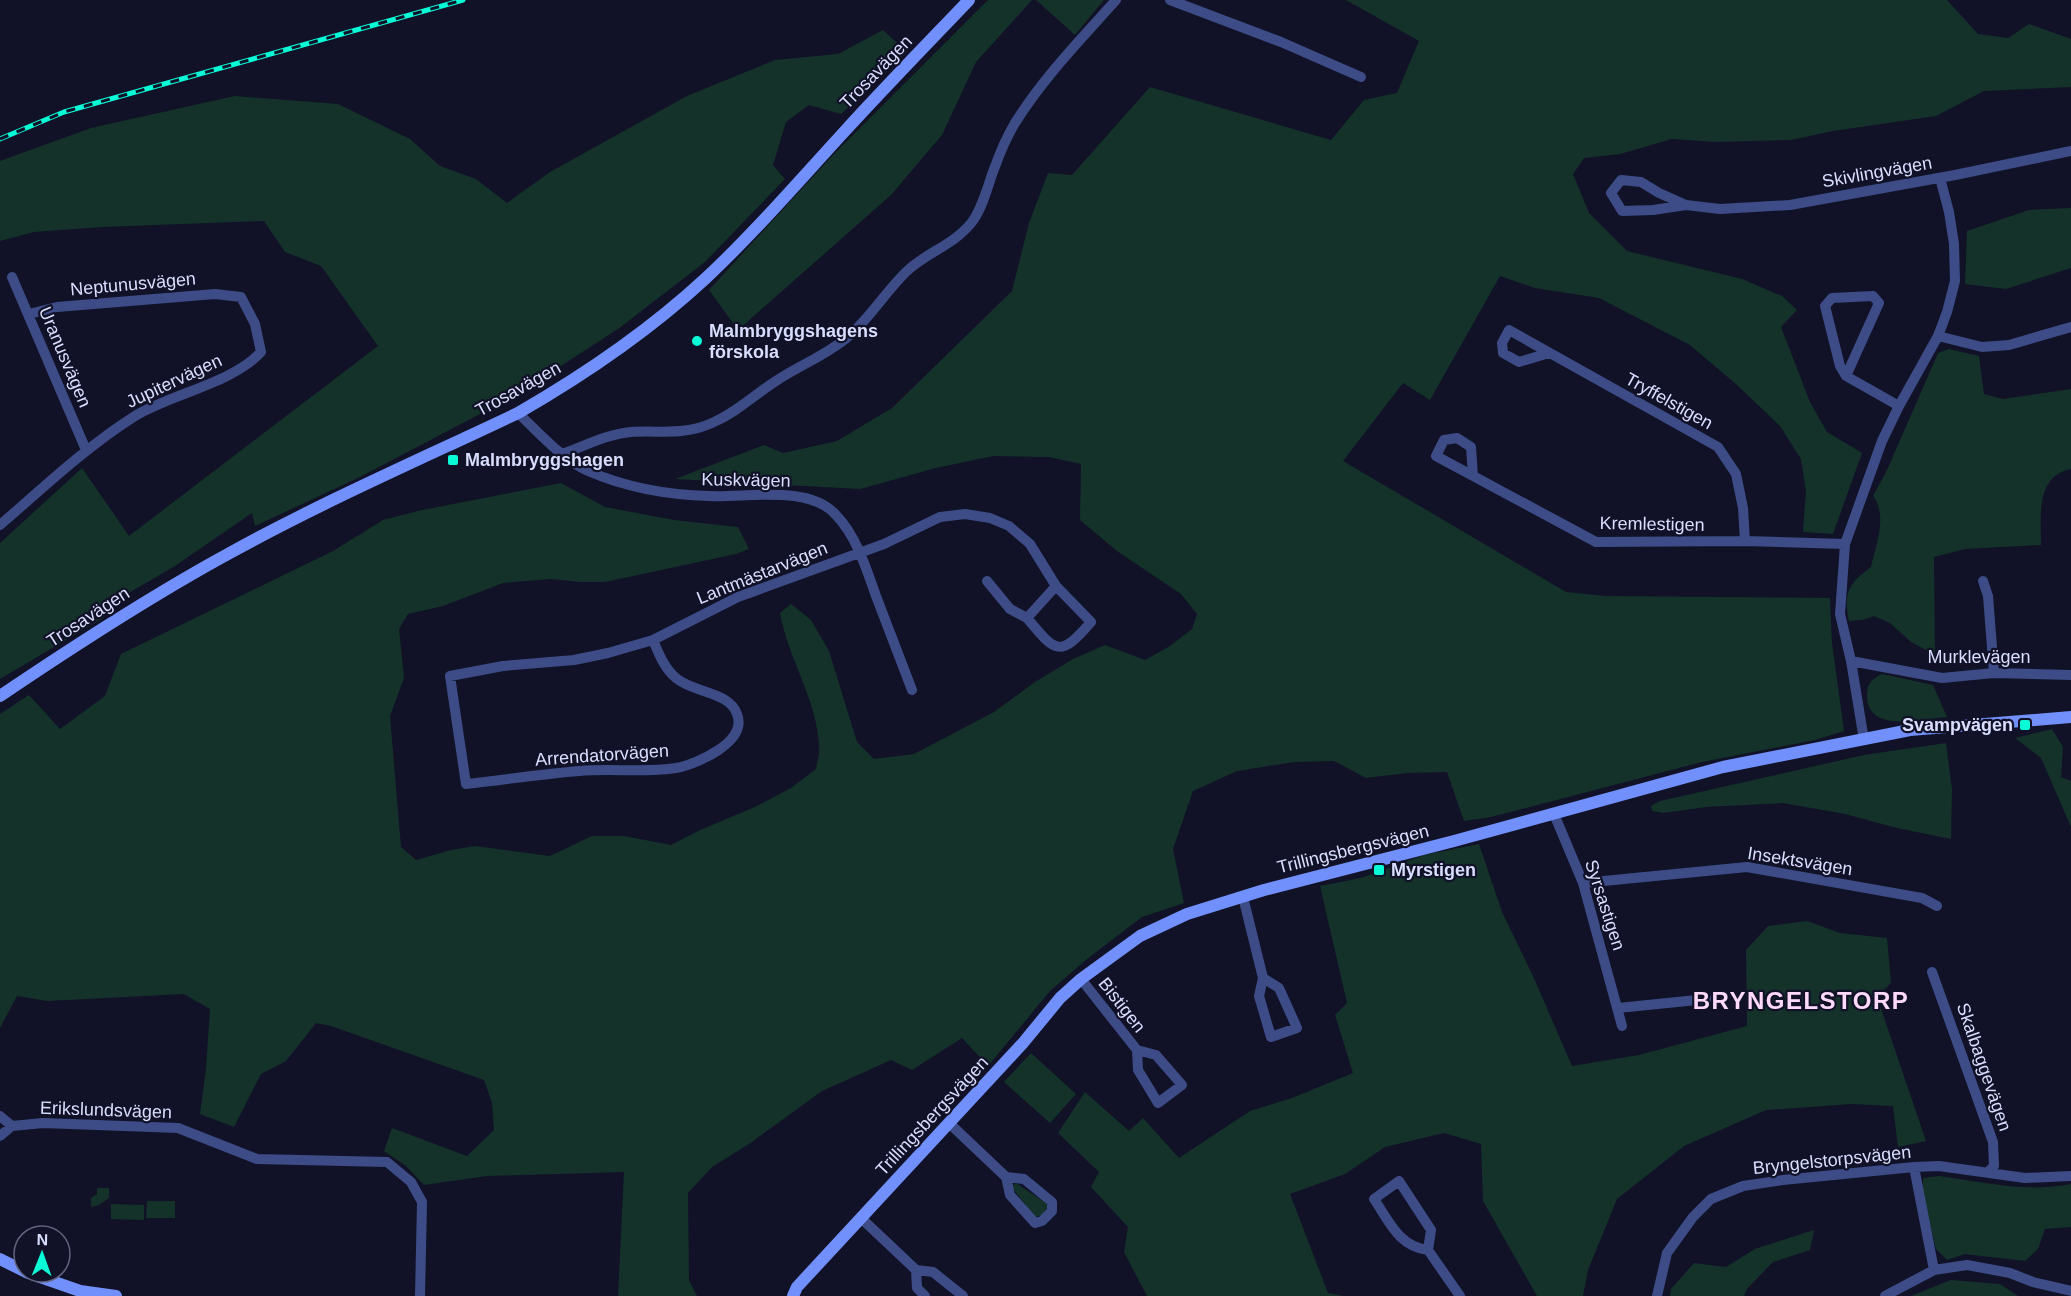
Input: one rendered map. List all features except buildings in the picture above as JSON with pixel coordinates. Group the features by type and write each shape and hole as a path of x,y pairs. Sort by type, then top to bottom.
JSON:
{"street":[{"name":"Trosavägen","path":"0,696 154,595 229,553 518,413 604,358 657,319 705,279 748,237 854,120 969,0"},
{"path":"562,454 606,437 632,432 682,432 712,423 739,409 776,381 828,352 849,336 873,312 907,271 954,240 972,222 983,202 996,162 1015,123 1037,93 1116,0"},
{"path":"1170,0 1281,42 1361,76"},
{"name":"Skivlingvägen","path":"1686,205 1641,182 1621,180 1611,193 1622,211 1653,210 1686,205 1720,209 1790,205 2071,151"},
{"path":"1864,740 1851,661 1840,614 1845,544 1882,441 1938,336 1955,281 1949,212 1940,178"},
{"name":"Uranusvägen","path":"12,278 86,450"},
{"name":"Neptunusvägen","path":"29,314 57,307 214,294 241,297"},
{"path":"1846,376 1879,303 1873,296 1832,298 1825,306 1839,366 1846,376 1899,406"},
{"name":"Jupitervägen","path":"0,525 86,450 139,414 217,380 255,359 261,352 261,348 255,324 241,297"},
{"path":"1938,336 1982,347 2009,345 2071,327"},
{"name":"Tryffelstigen","path":"1549,352 1718,447 1736,474 1743,508 1745,541"},
{"name":"Kuskvägen","path":"518,413 562,454 587,471 628,484 662,492 709,496 787,495 815,500 834,512 849,529 860,552 912,690"},
{"name":"Kremlestigen","path":"1473,476 1596,542 1745,541 1845,544"},
{"name":"Lantmästarvägen","path":"450,676 502,666 574,660 653,640 738,597 884,544 940,517 965,514 990,518 1009,526 1030,544 1056,586 1091,621 1074,642 1065,646 1049,643 1027,618 1010,609 987,580"},
{"path":"1983,581 1988,596 1994,673"},
{"path":"1027,618 1056,586"},
{"name":"Arrendatorvägen","path":"450,676 466,784 599,769 676,768 698,760 731,741 738,731 739,718 735,707 719,697 692,688 676,678 664,665 653,640"},
{"name":"Murklevägen","path":"1851,661 1942,678 1994,673 2071,675"},
{"name":"Trillingsbergsvägen","path":"793,1296 797,1287 1023,1043 1060,998 1081,979 1140,936 1187,914 1723,767 1910,730 2071,717"},
{"name":"Syrsastigen","path":"1554,814 1583,883 1622,1026"},
{"name":"Insektsvägen","path":"1583,883 1747,867 1922,898 1937,906"},
{"path":"1243,897 1263,978 1259,996 1271,1037 1297,1028 1279,988 1263,978"},
{"name":"Skalbaggevägen","path":"1932,972 1993,1142 1994,1166 1987,1173"},
{"name":"Bistigen","path":"1081,979 1137,1050 1138,1070 1158,1103 1182,1085 1156,1055 1137,1050"},
{"path":"1618,1008 1707,999"},
{"path":"0,1116 12,1126 0,1136"},
{"name":"Erikslundsvägen","path":"12,1126 43,1123 178,1128 257,1159 387,1162 411,1182 422,1202 420,1296"},
{"path":"949,1123 1006,1177 1010,1195 1035,1222 1042,1221 1052,1211 1052,1202 1024,1179 1006,1177"},
{"name":"Bryngelstorpsvägen","path":"1658,1296 1667,1253 1693,1217 1711,1199 1743,1186 1940,1166 2025,1178 2071,1176"},
{"path":"1914,1167 1934,1269"},
{"path":"1428,1250 1415,1249 1403,1241 1374,1199 1399,1181 1431,1230 1428,1250 1460,1296"},
{"path":"862,1219 916,1270 933,1272 963,1296"},
{"path":"1886,1296 1934,1269 1967,1264 2010,1273 2033,1282 2071,1291"},
{"path":"916,1270 917,1288 925,1296"},
{"path":"56,1284 79,1293 116,1296"}],"green space":[{"path":"988,0 1032,0 976,62 942,135 891,195 738,330 709,290 832,156"},
{"path":"1036,0 1104,0 1075,35"},
{"path":"1346,0 1947,0 1978,34 2008,38 2029,24 2071,39 2071,87 1984,91 1936,116 1833,131 1791,140 1716,142 1672,139 1620,154 1584,158 1573,174 1589,213 1627,251 1742,279 1782,296 1797,310 1781,327 1810,402 1827,432 1862,453 1833,534 1803,532 1806,492 1801,459 1780,426 1690,345 1599,298 1535,288 1500,276 1430,400 1403,383 1343,461 1566,592 1606,596 1830,598 1832,643 1844,731 1815,740 1702,762 1491,817 1464,821 1447,772 1407,773 1366,778 1334,761 1294,762 1237,771 1193,791 1173,849 1184,903 1142,917 1087,959 1050,991 988,1066 962,1038 912,1070 891,1060 822,1091 749,1144 712,1167 688,1193 689,1280 697,1296 618,1296 624,1172 487,1176 424,1185 406,1166 384,1151 392,1128 467,1156 494,1130 492,1103 484,1080 331,1026 316,1023 286,1061 261,1074 234,1127 200,1114 210,1009 184,994 47,1001 17,996 0,1028 0,714 29,695 60,729 105,696 121,654 333,551 383,520 422,510 561,483 605,507 674,520 738,527 749,549 736,554 605,582 551,579 503,583 443,606 408,614 399,629 404,678 390,716 401,847 416,860 475,846 550,856 592,836 624,836 671,845 791,788 816,769 819,749 813,712 789,647 780,613 791,604 811,620 829,651 857,742 874,759 914,754 994,712 1035,682 1073,659 1105,645 1145,660 1170,646 1192,629 1197,614 1181,594 1117,551 1080,520 1081,464 1049,457 993,456 936,468 860,489 675,479 764,445 783,453 837,441 892,408 1012,291 1029,223 1048,173 1072,175 1150,87 1331,140 1364,100 1397,93 1419,41"},
{"path":"883,30 907,52 841,114 809,105 786,122 773,165 785,179 705,262 618,329 516,395 360,477 255,526 252,513 175,566 108,605 103,618 0,679 0,543 82,468 129,536 378,346 321,266 285,252 264,221 34,232 0,241 0,161 91,128 235,96 338,104 410,139 440,166 476,179 507,203 550,172 687,96 775,60 838,54"},
{"path":"2071,208 2071,268 2006,289 1965,284 1967,231 2029,210"},
{"path":"1949,349 1979,356 1984,394 2003,399 2071,389 2071,469 2059,473 2051,480 2042,499 2041,545 1965,549 1934,557 1935,655 1911,642 1890,623 1874,616 1849,621 1847,603 1850,590 1857,578 1871,567 1876,549 1880,512 1873,496 1887,470 1938,353"},
{"path":"1882,674 1933,685 1947,717 1898,721 1886,720 1876,715 1869,707 1867,691 1871,682"},
{"path":"2052,729 2063,747 2061,777 2071,781 2071,827 2041,758 2015,738"},
{"path":"1946,743 1952,789 1951,839 1845,814 1783,803 1706,807 1663,813 1652,811 1651,806 1660,801 1864,755"},
{"path":"1479,844 1502,912 1572,1066 1639,1055 1747,1026 1746,950 1768,926 1807,921 1840,933 1887,938 1891,983 1877,997 1926,1141 1898,1147 1893,1106 1852,1104 1766,1110 1684,1146 1617,1199 1588,1270 1583,1296 1537,1296 1483,1201 1481,1144 1444,1133 1385,1147 1345,1174 1290,1194 1328,1293 1344,1296 1147,1296 1124,1252 1128,1227 1091,1187 1099,1172 1058,1133 1085,1092 1129,1131 1143,1118 1179,1158 1250,1111 1292,1098 1353,1073 1335,1015 1347,1003 1320,886 1361,878 1424,855"},
{"path":"1031,1053 1076,1094 1050,1123 1004,1082"},
{"path":"1939,1176 2022,1187 2071,1184 2071,1227 2045,1229 2038,1249 2025,1261 1965,1254 1947,1260 1936,1249 1923,1197 1923,1178"},
{"path":"1016,1183 1047,1204 1042,1215 1035,1217 1033,1215 1012,1187"},
{"path":"97,1188 109,1188 109,1198 91,1207 91,1198 97,1194"},
{"path":"147,1201 175,1201 175,1218 146,1218"},
{"path":"111,1204 144,1205 144,1220 111,1219"},
{"path":"1814,1230 1810,1250 1773,1262 1747,1289 1744,1296 1670,1296 1671,1289 1694,1263 1726,1267 1755,1249"},
{"path":"1951,1280 2000,1284 2018,1296 1911,1296"}],"railway":[{"path":"0,139 64,112 463,0"}],"place":[{"name":"Malmbryggshagens förskola","path":"697,341"},
{"name":"Malmbryggshagen","path":"453,460"},
{"name":"Svampvägen","path":"2025,725"},
{"name":"Myrstigen","path":"1379,870"}],"district":[{"name":"BRYNGELSTORP","path":"1801,1000"}]}
